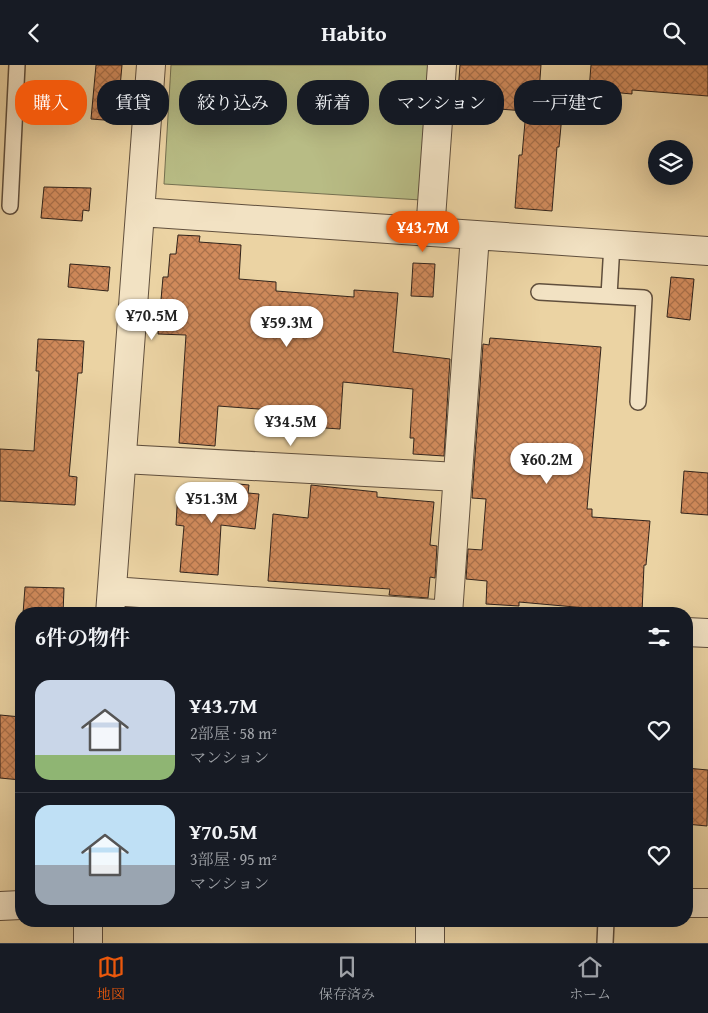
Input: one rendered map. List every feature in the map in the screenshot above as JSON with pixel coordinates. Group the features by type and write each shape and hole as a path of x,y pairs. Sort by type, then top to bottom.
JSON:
{"street":[{"path":"151,65 111,602 246,607"},
{"path":"430,232 442,65"},
{"path":"140,212 708,251"},
{"path":"449,607 475,235"},
{"path":"123,459 458,477"},
{"path":"693,632 708,633"},
{"path":"693,903 708,903"},
{"path":"0,906 15,905"},
{"path":"88,927 88,943"},
{"path":"430,927 430,943"}],"lane":[{"path":"10,206 17,65"},
{"path":"609,296 612,244"},
{"path":"539,292 644,298 638,402"},
{"path":"605,943 606,927"}],"green space":[{"path":"171,65 430,65 429,80 379,80 379,125 426,125 421,200 164,184 167,125 169,125"}],"building":[{"path":"96,65 122,65 121,80 97,80 97,119 91,119"},
{"path":"460,65 541,65 540,80 514,80 514,110 504,109 504,80 459,80"},
{"path":"591,65 708,65 708,96 632,90 632,94 622,93 622,80 590,80"},
{"path":"525,125 561,125 559,147 557,147 552,211 515,208 519,155 522,155"},
{"path":"44,187 91,188 89,211 83,210 82,221 41,218"},
{"path":"178,235 200,236 199,242 241,245 239,279 276,282 276,291 354,297 354,290 398,293 393,352 450,359 444,456 413,454 414,438 410,438 413,389 343,382 340,429 311,427 312,413 218,406 215,446 179,443 186,335 158,334 163,277 168,277 170,254 176,254"},
{"path":"413,263 435,264 433,297 411,296"},
{"path":"70,264 110,267 108,291 68,287"},
{"path":"671,277 694,279 690,320 667,317"},
{"path":"490,338 601,347 587,509 592,509 592,517 650,521 646,565 644,565 642,607 575,607 519,602 519,606 486,604 487,581 466,579 468,549 482,550 486,499 472,498 483,344 489,345"},
{"path":"38,339 84,341 82,373 78,373 69,476 77,477 75,505 0,501 0,449 34,451 39,371 36,371"},
{"path":"684,471 708,473 708,515 681,513"},
{"path":"228,483 249,485 248,493 259,494 255,529 221,525 218,575 180,572 184,526 176,525 178,490 227,494"},
{"path":"311,485 377,492 377,497 434,502 430,545 437,546 435,578 430,577 428,598 389,595 390,589 268,581 273,514 308,518"},
{"path":"25,587 64,588 63,607 24,607"},
{"path":"0,715 15,716 15,779 0,778"},
{"path":"693,769 708,770 707,826 693,825"}]}
